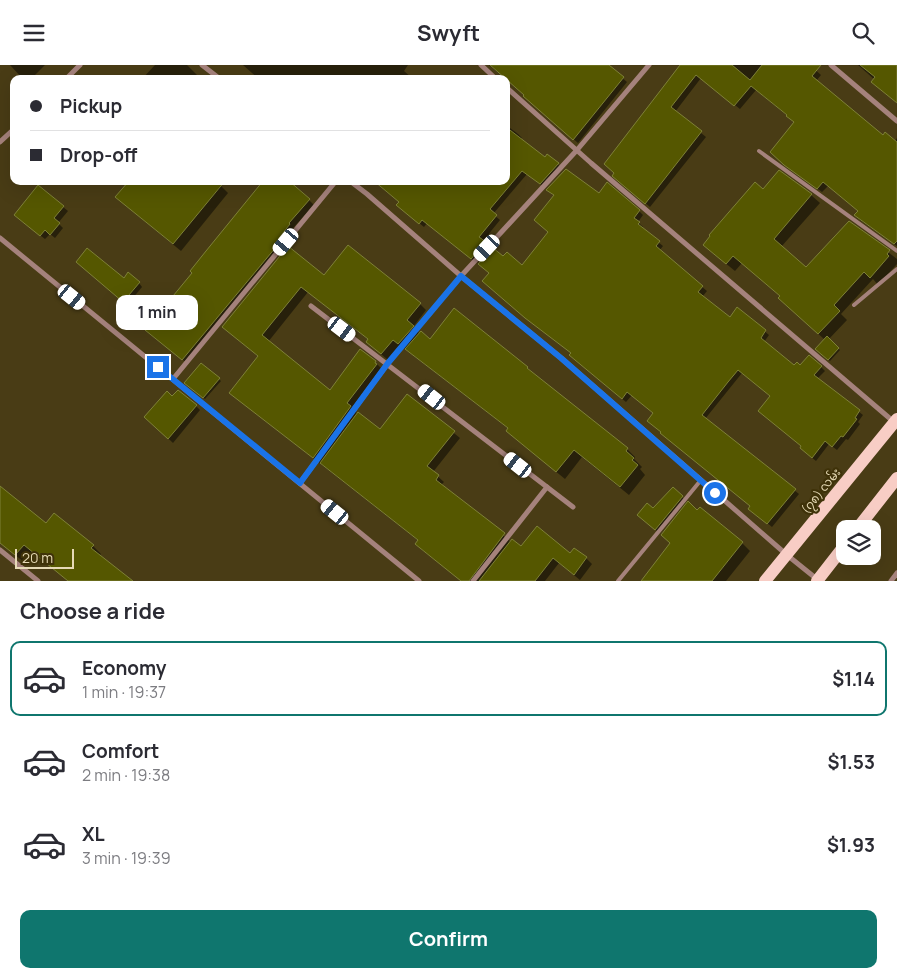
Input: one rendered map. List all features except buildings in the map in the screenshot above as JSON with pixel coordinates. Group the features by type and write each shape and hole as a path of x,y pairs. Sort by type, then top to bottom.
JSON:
{"main road":[{"name":"(၇၈) လမ်း","path":"766,581 896,422"},
{"path":"864,520 897,478"},
{"path":"818,580 836,557"}],"street":[{"path":"70,75 80,65"},
{"path":"202,65 215,75"},
{"path":"481,65 492,75"},
{"path":"300,483 388,363 461,276 577,150 649,65"},
{"path":"831,65 897,121"},
{"path":"510,91 896,422"},
{"path":"0,142 10,133"},
{"path":"172,379 333,185"},
{"path":"356,185 461,276 561,358 786,555 818,580"},
{"path":"0,238 419,581"},
{"path":"311,306 388,363 573,507"},
{"path":"472,581 547,487"},
{"path":"0,550 38,581"},
{"path":"890,581 897,573"}],"lane":[{"path":"759,151 897,251"},
{"path":"854,305 897,269"},
{"path":"618,581 701,480"}],"route":[{"path":"158,367 300,483 388,363 461,276 561,358 715,493"}]}
